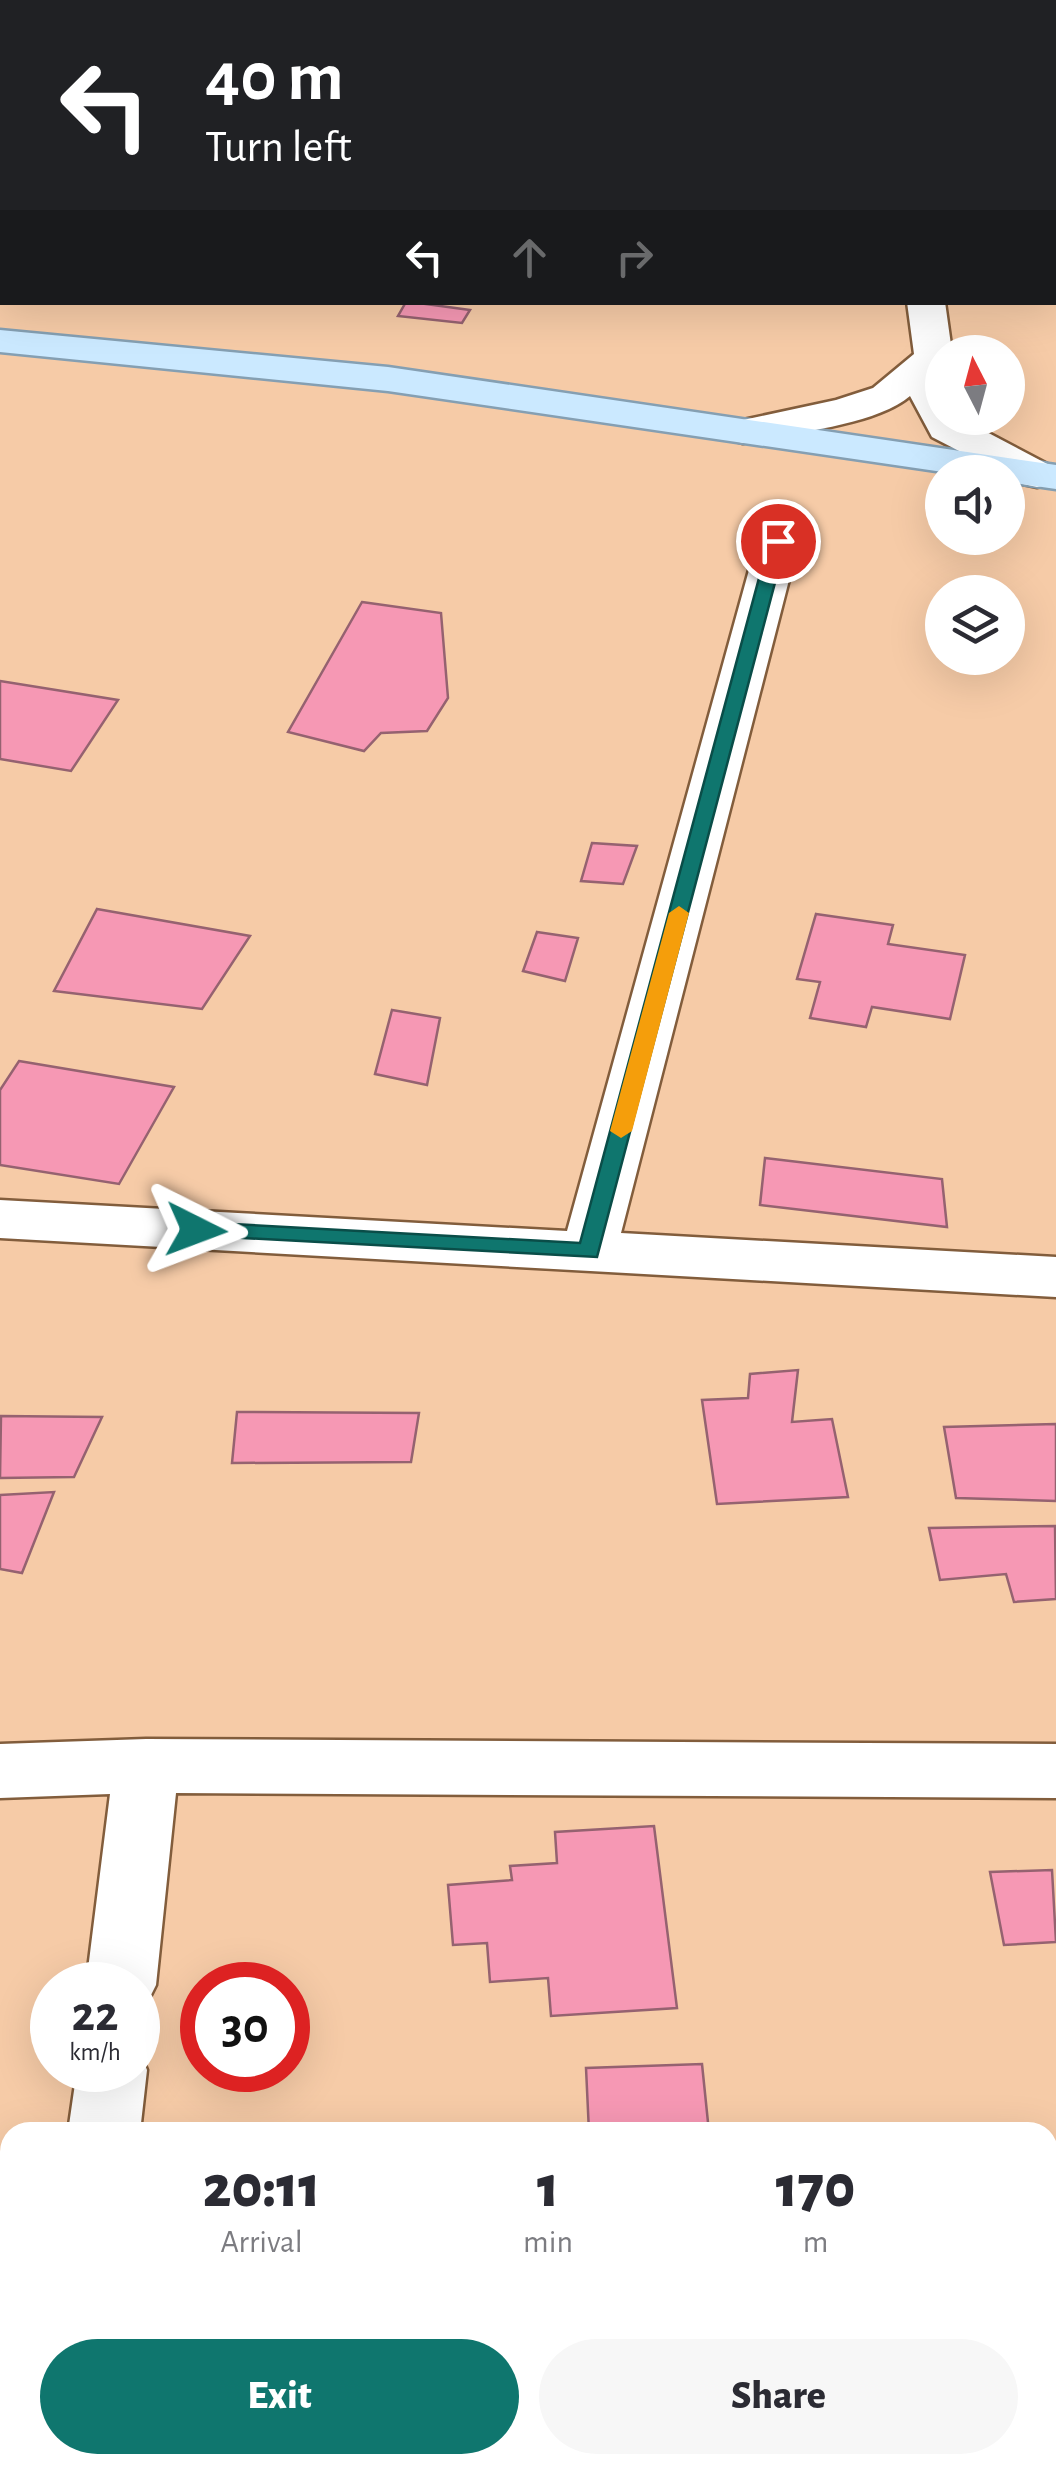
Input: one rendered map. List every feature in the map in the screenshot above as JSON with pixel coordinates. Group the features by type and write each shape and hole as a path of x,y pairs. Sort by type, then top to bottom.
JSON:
{"main road":[{"path":"0,341 388,378 1046,476"}],"street":[{"path":"926,305 930,335"},
{"path":"743,432 846,410 888,396 925,364"},
{"path":"925,366 918,374 925,388"},
{"path":"959,435 1046,476"},
{"path":"589,1251 778,541"},
{"path":"0,1219 1056,1277"},
{"path":"0,1771 146,1766 1056,1771"},
{"path":"124,1962 146,1766"},
{"path":"105,2122 109,2092"}],"building":[{"path":"404,305 470,310 462,323 398,316"},
{"path":"362,602 441,613 448,698 427,731 381,733 364,751 288,732"},
{"path":"0,681 118,700 71,771 0,759"},
{"path":"592,843 637,846 623,884 581,881"},
{"path":"97,909 250,936 202,1009 54,991"},
{"path":"816,914 893,925 888,944 965,955 950,1019 872,1007 866,1027 810,1018 820,982 797,979"},
{"path":"537,932 578,938 565,981 523,971"},
{"path":"392,1010 440,1018 427,1085 375,1074"},
{"path":"19,1061 174,1087 119,1184 0,1165 0,1090"},
{"path":"765,1158 942,1179 947,1227 760,1205"},
{"path":"798,1370 792,1422 832,1419 848,1497 717,1504 702,1400 748,1398 750,1374"},
{"path":"237,1412 419,1413 411,1462 232,1463"},
{"path":"1,1416 102,1417 74,1477 0,1478"},
{"path":"1056,1424 1056,1501 956,1498 944,1427"},
{"path":"54,1492 22,1573 0,1569 0,1495"},
{"path":"1055,1526 1056,1599 1014,1602 1006,1574 940,1580 929,1528"},
{"path":"654,1826 677,2008 551,2016 548,1978 490,1982 487,1943 453,1945 448,1885 512,1880 510,1866 557,1863 555,1832"},
{"path":"1052,1870 1056,1942 1004,1945 990,1872"},
{"path":"702,2064 708,2122 589,2122 586,2068"}],"slow traffic":[{"path":"621,1131 679,913"}],"route":[{"path":"196,1230 589,1251 778,541"}]}
